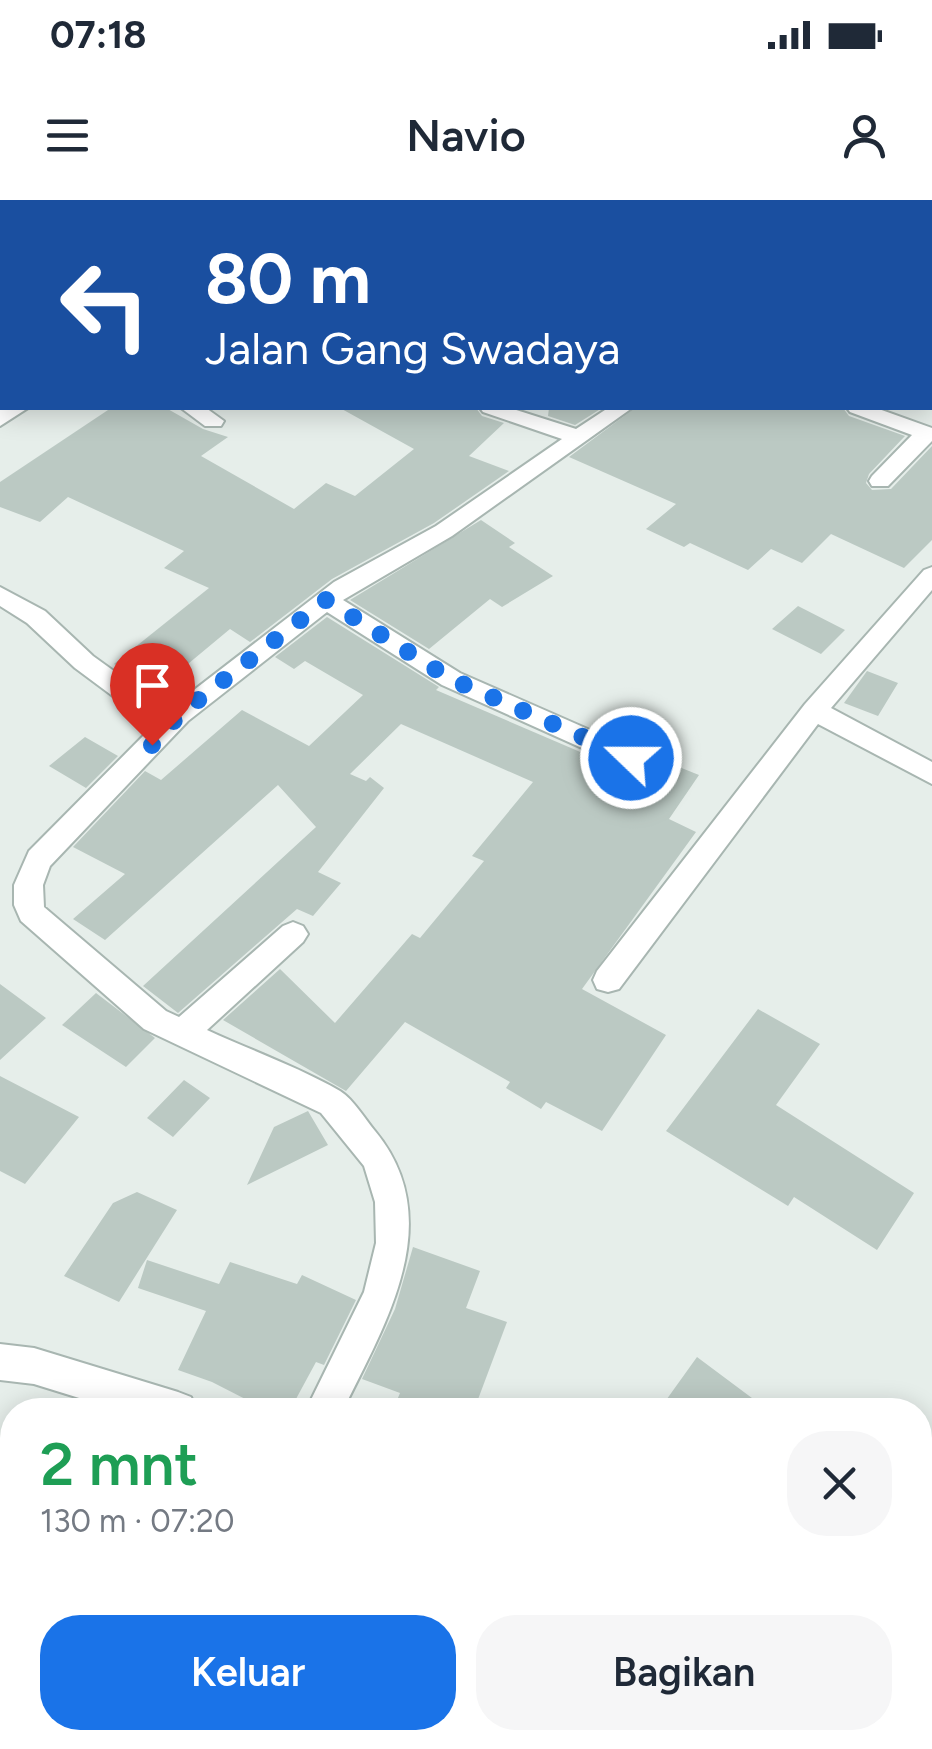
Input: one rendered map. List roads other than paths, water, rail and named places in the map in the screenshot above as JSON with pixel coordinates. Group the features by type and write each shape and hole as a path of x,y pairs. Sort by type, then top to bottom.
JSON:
{"street":[{"path":"195,410 213,421"},
{"path":"496,410 578,437"},
{"path":"330,1398 381,1295 393,1243 392,1202 378,1159 332,1103 155,1020 31,912 14,879 40,859 170,725 334,594 444,530 618,410"},
{"path":"862,410 929,435 880,480"},
{"path":"608,980 814,710 921,604 932,575"},
{"path":"334,594 451,679 631,758"},
{"path":"0,596 36,617 84,662 170,725"},
{"path":"814,710 932,774"},
{"path":"182,1032 293,934"},
{"path":"0,1362 34,1366 139,1398"}]}
